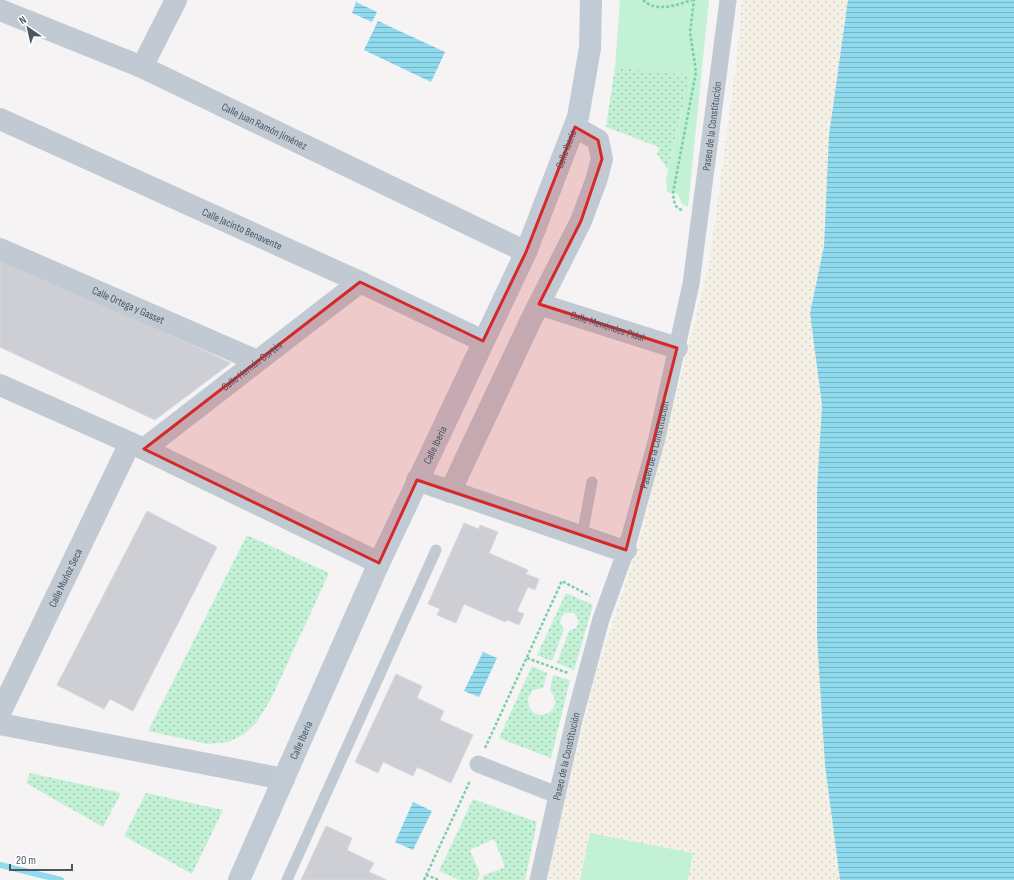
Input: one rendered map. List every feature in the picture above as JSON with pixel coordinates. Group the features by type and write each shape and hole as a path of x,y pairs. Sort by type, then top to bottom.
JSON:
{"main road":[{"name":"Calle Iberia","path":"239,880 379,563 526,252 578,117 590,48 592,0"}],"street":[{"path":"142,67 176,0"},
{"name":"Paseo de la Constitución","path":"538,880 575,716 606,604 626,550 656,442 691,284 728,0"},
{"name":"Calle Juan Ramón Jiménez","path":"0,10 142,67 526,252"},
{"name":"Calle Jacinto Benavente","path":"0,119 360,282 483,341"},
{"path":"450,492 539,304 581,221 596,181 602,158 598,140 575,127"},
{"name":"Calle Ortega y Gasset","path":"0,249 258,361"},
{"name":"Calle Hernán Cortés","path":"137,446 258,361 360,282"},
{"name":"Calle Menéndez Pidal","path":"539,304 677,348"},
{"path":"0,385 137,446 379,563"},
{"name":"Calle Muñoz Seca","path":"0,713 137,446"},
{"path":"417,480 615,548 626,550"},
{"path":"0,724 284,779"},
{"path":"478,764 557,795"}],"lane":[{"path":"582,536 592,482"},
{"path":"287,880 436,550"}],"path":[{"path":"643,0 648,4 659,7 676,6 693,0 690,32 696,72 673,193"},
{"path":"424,880 562,581 606,604"},
{"path":"526,658 585,680"},
{"path":"426,875 439,880"}],"highlighted area":[{"path":"575,127 598,140 602,159 581,221 539,304 677,348 626,550 417,480 379,563 144,449 360,282 483,341 526,252"}],"green space":[{"path":"620,0 709,0 688,207 682,204 678,194 667,192 666,180 690,75 615,67"},
{"path":"615,67 690,75 668,170 657,154 659,147 606,127"},
{"path":"247,535 329,573 271,699 256,723 243,735 228,742 208,744 148,731"},
{"path":"566,593 593,605 574,670 557,663 569,631 573,630 578,624 578,619 574,613 565,613 561,617 560,623 564,629 552,661 537,655"},
{"path":"532,666 547,673 543,688 533,690 528,698 529,707 540,715 551,711 554,706 554,699 550,690 553,675 570,680 551,758 499,738"},
{"path":"30,773 121,793 103,827 26,783"},
{"path":"146,793 223,810 192,874 124,836"},
{"path":"473,799 537,822 525,880 482,880 483,876 505,867 494,839 470,850 480,874 477,880 459,880 439,871"},
{"path":"590,833 693,853 688,880 580,880"}],"sand":[{"path":"742,0 848,0 829,135 824,246 810,313 822,405 817,490 817,638 825,765 840,880 548,880 562,814 595,677 638,547 709,265 737,57"}],"water":[{"path":"848,0 1014,0 1014,880 840,880 825,765 817,638 817,490 822,405 810,313 824,246 829,135"},
{"path":"356,2 377,12 372,22 352,13"},
{"path":"378,21 445,52 431,82 364,50"},
{"path":"483,652 497,658 479,697 464,691"},
{"path":"413,802 432,811 413,850 395,842"}],"building":[{"path":"0,257 231,363 155,420 0,347"},
{"path":"147,511 217,547 133,711 110,699 104,709 57,685"},
{"path":"464,523 479,529 480,525 498,532 489,553 528,570 526,574 539,579 535,590 528,587 517,611 524,614 519,625 507,620 505,622 464,604 456,623 437,615 440,609 428,604"},
{"path":"396,674 422,686 417,698 444,711 440,720 473,735 451,783 417,767 413,776 383,762 378,773 355,762"},
{"path":"326,826 352,838 347,850 374,863 369,872 387,880 301,880"}],"waterway":[{"path":"0,865 61,880"}]}
